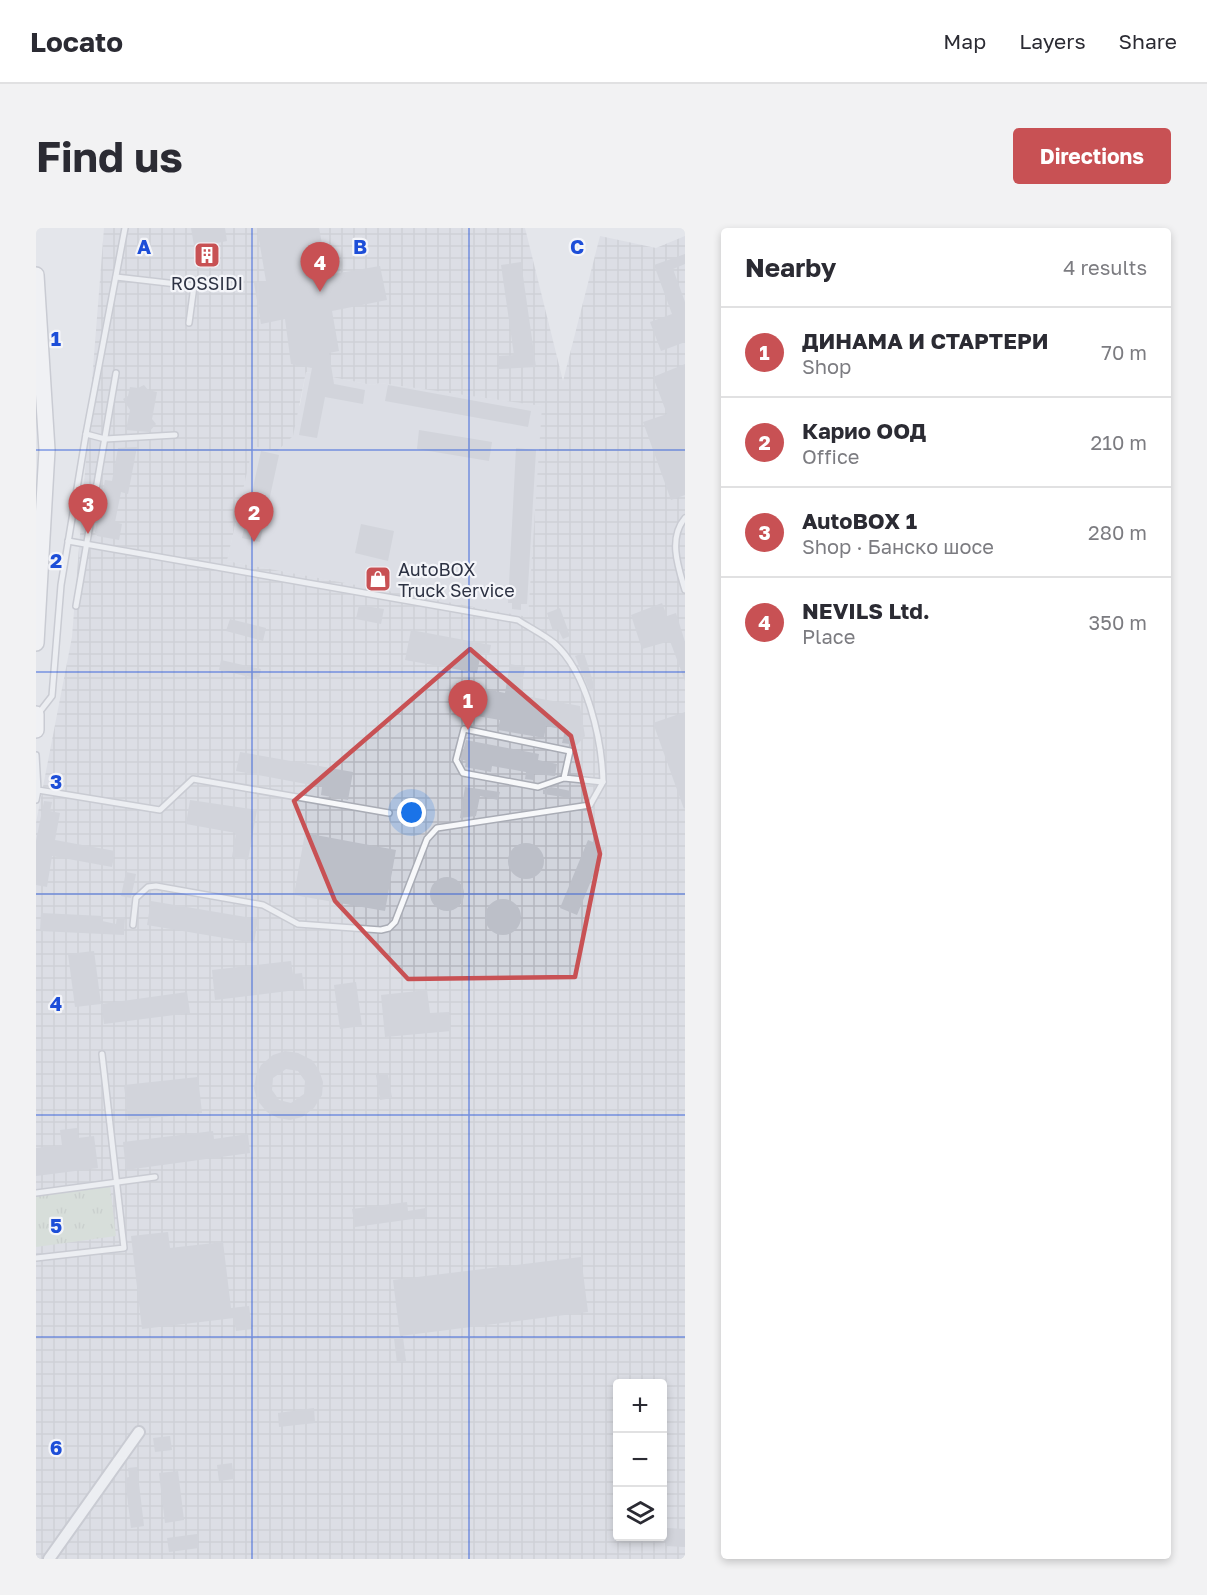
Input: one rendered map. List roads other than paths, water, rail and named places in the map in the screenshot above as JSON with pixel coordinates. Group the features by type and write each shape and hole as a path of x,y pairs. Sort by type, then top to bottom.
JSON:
{"main road":[{"path":"36,275 47,450 36,644"}],"street":[{"path":"49,1559 139,1432"}],"lane":[{"path":"36,720 52,696 61,585 86,434 125,228"},
{"path":"116,277 194,286 189,324"},
{"path":"76,606 116,373"},
{"path":"86,434 105,439 175,435"},
{"path":"685,518 678,526 675,545 685,590"},
{"path":"68,541 518,620 555,644 583,682 602,764 603,782 590,805 437,828 427,840 395,922 389,928 381,930 298,924 263,905 156,886 148,887 136,898 133,925"},
{"path":"564,778 570,751 464,729 456,760 463,773 538,787 564,778 603,782"},
{"path":"36,755 38,790 36,800"},
{"path":"38,790 160,810 193,779 389,813"},
{"path":"36,1258 124,1248 102,1054"},
{"path":"36,1193 155,1177"}],"place":[{"name":"ROSSIDI","path":"207,255"},
{"name":"NEVILS Ltd.","path":"320,292"},
{"name":"AutoBOX 1","path":"88,534"},
{"name":"Карио ООД","path":"254,542"},
{"name":"AutoBOX Truck Service","path":"378,579"},
{"name":"ДИНАМА И СТАРТЕРИ","path":"468,730"}]}
